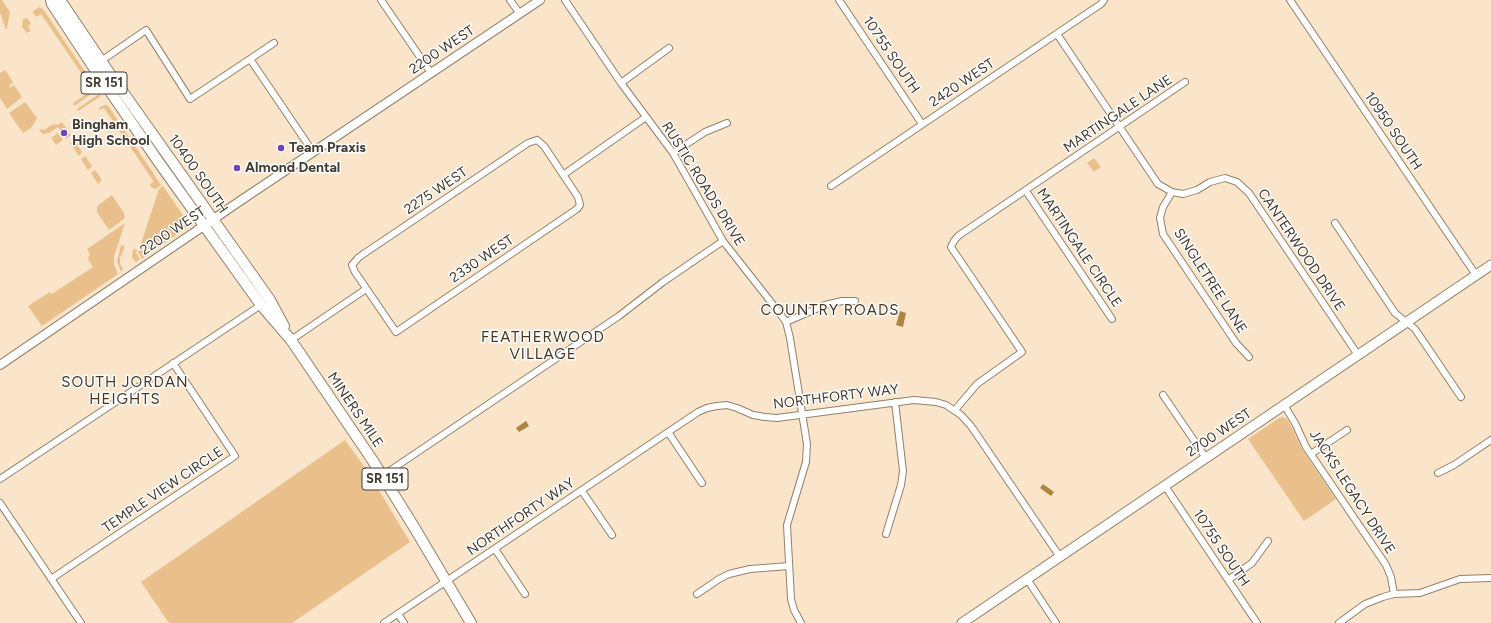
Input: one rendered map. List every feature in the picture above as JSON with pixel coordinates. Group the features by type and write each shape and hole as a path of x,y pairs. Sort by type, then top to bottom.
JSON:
{"main road":[{"name":"10400 SOUTH","path":"51,0 52,4 92,65 243,281"},
{"name":"SR 151","path":"60,0 101,61"},
{"name":"10400 SOUTH","path":"101,61 270,300 291,340"},
{"name":"2700 WEST","path":"962,623 1491,265"},
{"name":"MINERS MILE","path":"243,281 291,340 382,476 472,623"}],"street":[{"path":"381,0 431,73"},
{"path":"510,0 520,14"},
{"name":"2200 WEST","path":"0,365 213,219 540,0"},
{"name":"RUSTIC ROADS DRIVE","path":"564,0 620,83 673,153 723,241 786,322 790,338 807,450 806,462 787,525 792,605 801,623"},
{"name":"10755 SOUTH","path":"839,0 922,124"},
{"name":"2420 WEST","path":"831,186 1057,34 1101,4 1104,0"},
{"name":"10950 SOUTH","path":"1290,0 1476,275"},
{"path":"101,61 146,30 190,99 274,43"},
{"path":"1057,34 1158,184 1172,192"},
{"path":"620,83 669,48"},
{"path":"250,59 313,152"},
{"name":"MARTINGALE LANE","path":"955,410 977,384 1022,352 951,247 954,241 958,236 1186,82"},
{"path":"563,175 646,117"},
{"path":"673,153 705,132 727,122"},
{"name":"2275 WEST","path":"366,288 352,265 359,257 528,143 537,140 544,146 563,175"},
{"name":"2330 WEST","path":"366,288 396,332 574,212 580,205 578,197 563,175"},
{"name":"CANTERWOOD DRIVE","path":"1172,192 1183,194 1197,190 1210,182 1225,178 1237,182 1249,193 1358,355"},
{"name":"MARTINGALE CIRCLE","path":"1026,191 1112,319"},
{"name":"SINGLETREE LANE","path":"1172,192 1163,207 1160,218 1163,234 1236,343 1249,357"},
{"path":"1335,223 1395,313 1415,329 1461,397"},
{"path":"382,476 619,316 664,282 723,241"},
{"path":"291,340 366,288"},
{"path":"786,322 825,305 842,301 854,301"},
{"path":"0,479 261,305"},
{"name":"TEMPLE VIEW CIRCLE","path":"52,579 236,456 173,363"},
{"path":"1164,395 1206,458"},
{"name":"NORTHFORTY WAY","path":"384,623 698,412 717,406 737,408 753,415 777,418 896,402 925,400 936,402 955,410 962,415 971,426 1060,557"},
{"path":"886,534 901,485 903,471 896,402"},
{"name":"JACKS LEGACY DRIVE","path":"1284,405 1311,454 1386,565 1391,577 1394,594"},
{"path":"1311,454 1347,430"},
{"path":"668,432 702,483"},
{"path":"1438,472 1454,465 1491,440"},
{"name":"10755 SOUTH","path":"1164,486 1257,623"},
{"path":"582,491 612,535"},
{"path":"0,503 81,623"},
{"path":"1228,580 1252,563 1268,541"},
{"path":"495,549 525,594"},
{"path":"697,594 729,574 750,569 789,566"},
{"path":"1339,623 1370,602 1394,594 1420,593 1460,579 1491,578"},
{"path":"1027,579 1056,623"},
{"path":"398,614 404,623"}],"shaded area":[{"path":"0,0 2,0 10,12 7,29 5,28 0,12"},
{"path":"39,7 43,9 90,79 90,81 84,85 82,83 86,80 41,14 36,17 33,13 33,11"},
{"path":"27,18 31,23 28,27 31,31 27,33 22,27 23,19"},
{"path":"5,70 13,82 9,86 10,88 14,85 22,97 7,109 0,98 0,73"},
{"path":"95,88 97,90 74,106 73,103"},
{"path":"99,94 101,96 78,111 77,109"},
{"path":"25,102 37,118 32,127 23,133 9,113"},
{"path":"104,105 109,107 161,185 156,189 151,187 150,184 154,182 104,108 99,110 99,108"},
{"path":"62,122 71,135 66,139 58,127 49,133 42,134 39,129 44,130 53,124 57,125"},
{"path":"58,133 63,140 56,145 51,138"},
{"path":"75,140 82,152 79,156 70,143"},
{"path":"85,156 92,166 88,170 81,159"},
{"path":"1094,158 1101,167 1094,172 1087,163"},
{"path":"95,170 102,180 98,184 91,173"},
{"path":"163,186 185,218 186,228 142,259 138,252 159,189"},
{"path":"112,195 125,217 109,230 97,212 97,206"},
{"path":"125,223 114,257 114,264 118,274 42,326 28,306 50,292 52,294 93,267 88,259 90,254 87,249"},
{"path":"121,245 125,246 120,258 120,264 123,269 121,272 117,261"},
{"path":"133,249 137,250 136,253 140,259 136,262 132,257"},
{"path":"900,311 906,313 903,327 896,325"},
{"path":"1283,417 1288,420 1302,449 1336,499 1304,521 1248,439 1279,418"},
{"path":"526,421 529,426 519,432 516,428"},
{"path":"345,440 368,472 410,542 292,623 169,623 141,582"},
{"path":"1043,484 1054,492 1051,496 1040,488"}],"place":[{"name":"Bingham High School","path":"64,133"},
{"name":"Team Praxis","path":"281,148"},
{"name":"Almond Dental","path":"237,168"}],"district":[{"name":"COUNTRY ROADS","path":"830,311"},
{"name":"FEATHERWOOD VILLAGE","path":"543,346"},
{"name":"SOUTH JORDAN HEIGHTS","path":"125,392"}]}
